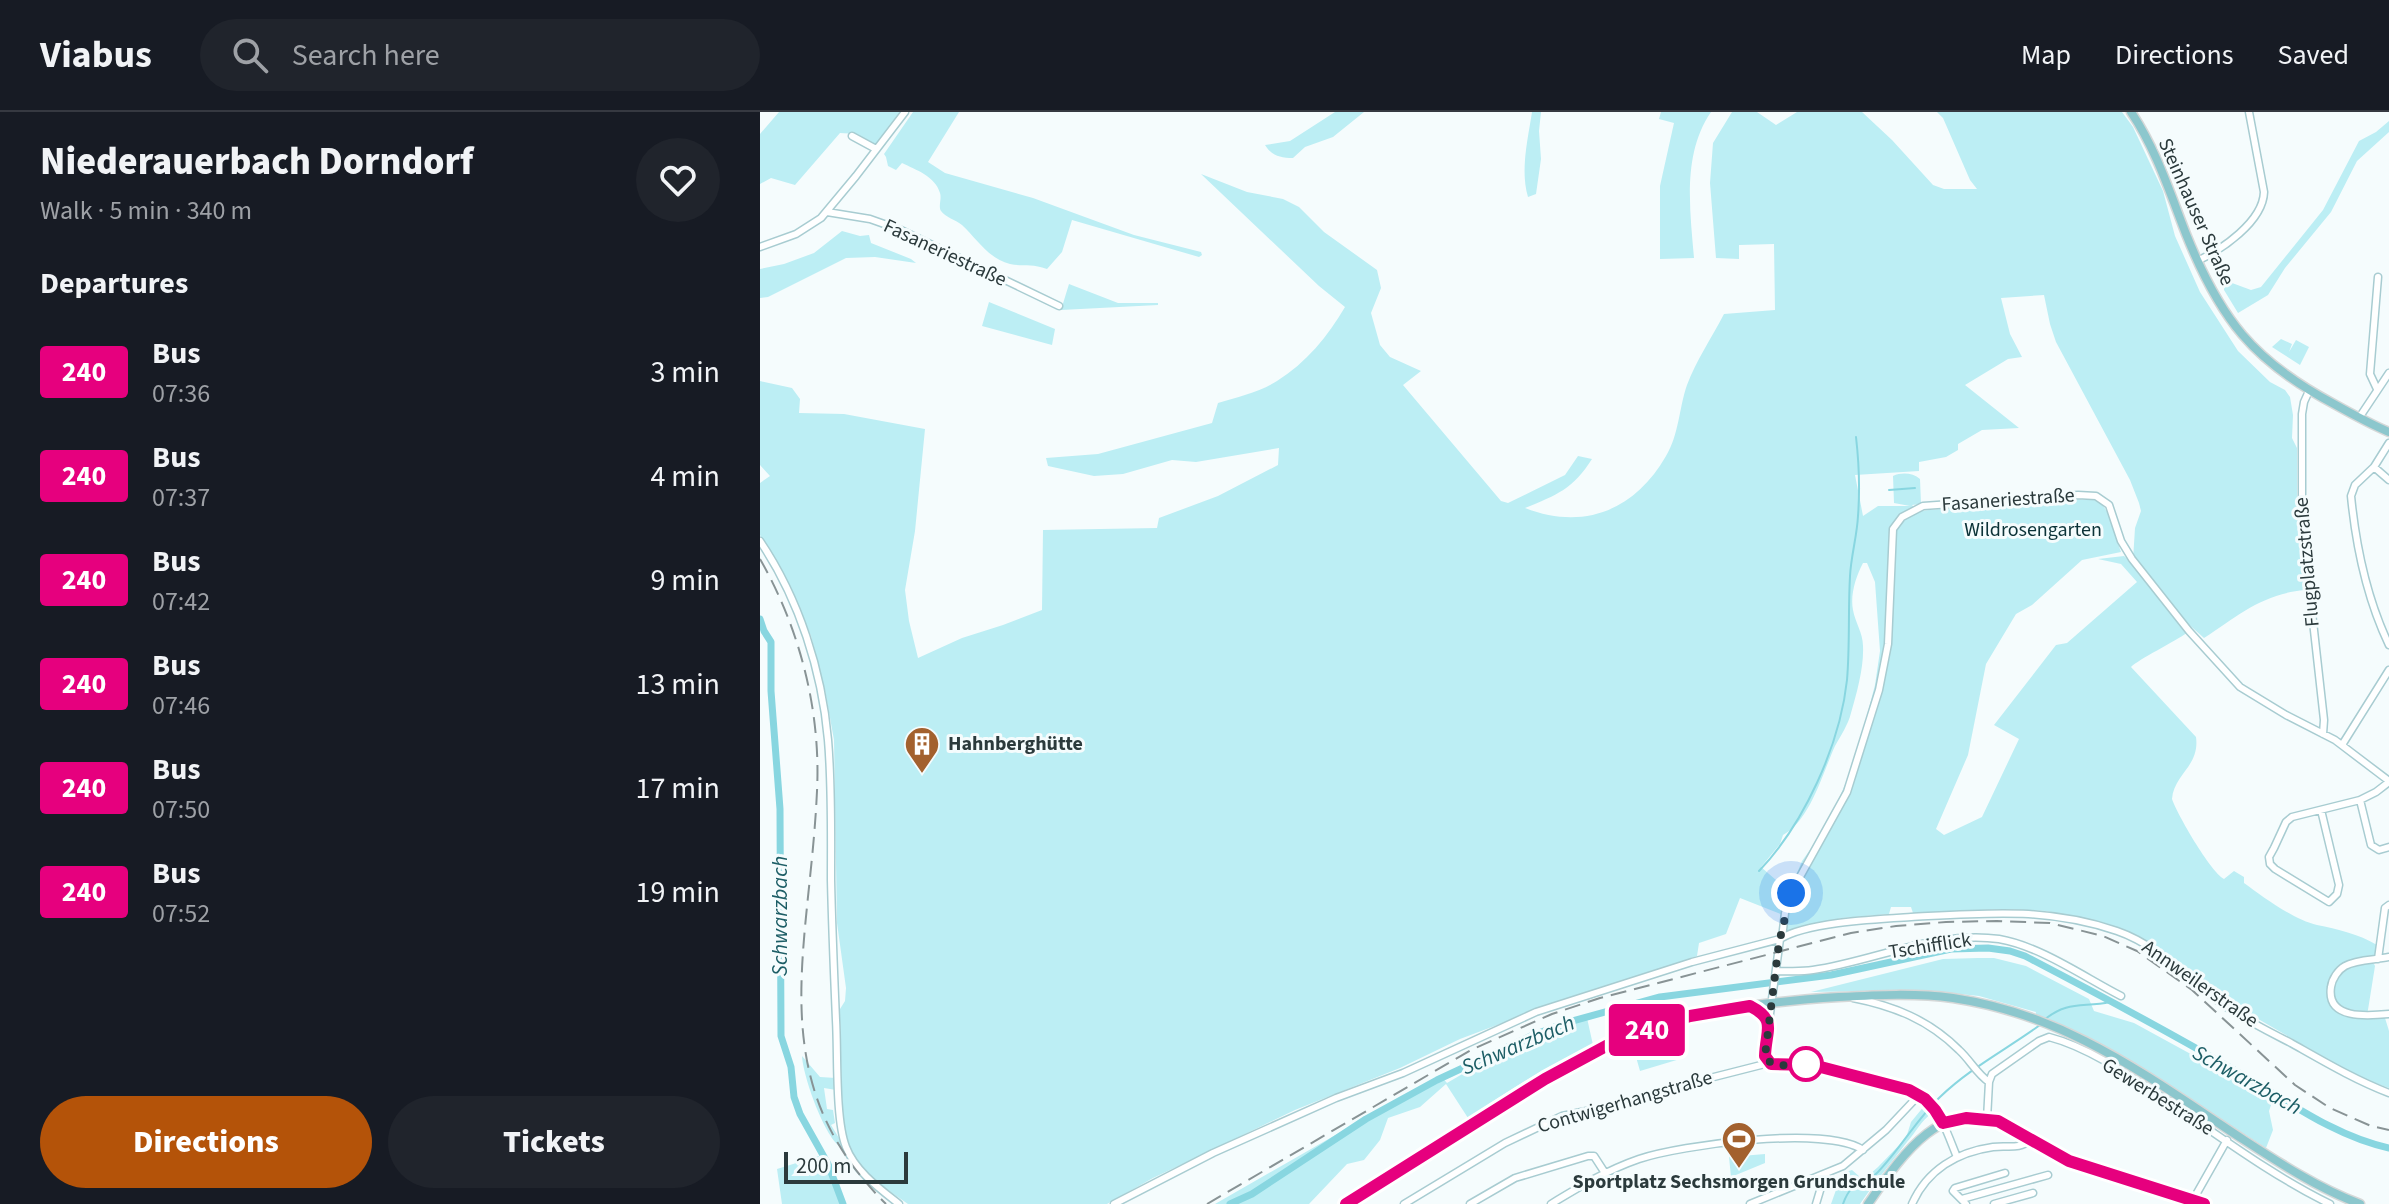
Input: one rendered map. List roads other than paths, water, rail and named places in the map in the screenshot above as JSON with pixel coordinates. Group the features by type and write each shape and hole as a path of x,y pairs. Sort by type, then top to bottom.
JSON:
{"main road":[{"name":"Steinhauser Straße","path":"2131,112 2151,148 2197,261 2216,298 2242,337 2277,369 2309,391 2389,432"},
{"path":"1346,1204 1545,1079 1639,1032 1690,1016 1772,1002 1899,995 1951,998 1998,1007 2064,1031 2126,1063 2307,1180 2360,1204"},
{"path":"1750,1006 1769,1021"},
{"path":"1868,1204 1899,1161 1924,1136 1943,1123 1966,1118 1987,1119 2005,1125 2069,1161 2204,1204"}],"street":[{"path":"760,247 803,231 827,212 905,112"},
{"path":"2197,261 2229,243 2262,205 2264,192 2249,112"},
{"path":"852,136 876,149"},
{"name":"Fasaneriestraße","path":"827,212 870,219 901,230 1059,306"},
{"path":"2377,389 2371,381 2370,370 2378,277"},
{"path":"2359,418 2389,373"},
{"name":"Flugplatzstraße","path":"2309,391 2302,414 2301,507 2323,734"},
{"path":"2388,642 2368,588 2351,496 2355,485 2374,467 2389,443"},
{"path":"2374,467 2389,480"},
{"name":"Fasaneriestraße","path":"1781,938 1791,893 1842,802 1857,767 1886,660 1892,533 1902,517 1923,506 2078,495 2101,498 2112,511 2121,541 2132,559 2224,670 2249,694 2342,745 2389,781"},
{"path":"760,541 787,589 803,630 818,679 826,724 831,903 844,1143 863,1172 899,1204"},
{"path":"2342,745 2389,670"},
{"path":"2321,810 2339,885 2337,894 2329,902 2275,869 2269,860 2290,819 2321,810 2360,800 2389,781"},
{"path":"2360,800 2371,845 2374,849 2382,850 2389,847"},
{"path":"2378,959 2385,908 2389,905"},
{"name":"Annweilerstraße","path":"1903,917 2022,912 2070,919 2118,931 2153,950 2240,1015 2389,1093"},
{"name":"Tschifflick","path":"1114,1204 1161,1178 1336,1098 1403,1073 1536,1012 1692,962 1781,938 1842,923 1903,917"},
{"name":"Tschifflick","path":"1776,973 1815,970 1942,940 1970,937 2001,939 2025,946 2121,996"},
{"path":"1781,938 1765,1056 1767,1061 1778,1065 1813,1065 1920,1094 1943,1123 1957,1157"},
{"path":"2389,957 2352,964 2341,970 2333,981 2331,997 2336,1007 2346,1013 2362,1016 2389,1014"},
{"path":"1844,997 1894,1008 1942,1034 1989,1082 1987,1119"},
{"name":"Gewerbestraße","path":"1989,1082 1992,1074 2049,1037 2134,1078 2270,1170 2330,1204"},
{"name":"Contwigerhangstraße","path":"1404,1204 1505,1143 1562,1116 1650,1098 1767,1061"},
{"path":"1750,1204 1843,1166 1920,1094"},
{"path":"1551,1204 1605,1173 1670,1151 1790,1138 1846,1144 1863,1150"},
{"path":"1912,1204 1921,1187 1944,1164 1989,1147 2019,1147 2030,1140"},
{"path":"2193,1200 2227,1140"},
{"path":"1470,1204 1515,1178 1588,1156 1596,1157 1605,1173"},
{"path":"2005,1173 1958,1186 1953,1191 1964,1201 2048,1175"},
{"path":"1816,1204 1825,1174"},
{"path":"1994,1204 2033,1193"}],"waterway":[{"path":"1759,871 1805,807 1828,757 1843,705 1848,667 1850,576 1859,506 1856,437"},
{"path":"1889,490 1915,488"},
{"name":"Schwarzbach","path":"760,619 771,642 771,691 780,809 781,1036 800,1114 828,1164 843,1204"},
{"name":"Schwarzbach","path":"1230,1204 1252,1194 1366,1119 1437,1080 1565,1023 1660,997 1831,975 1951,949 1988,948 2025,956 2184,1041 2310,1116 2348,1135 2389,1148"},
{"name":"Schwarzbach","path":"2044,1020 2068,1007 2110,1002"},
{"name":"Schwarzbach","path":"1843,1204 1850,1190 1878,1172 1940,1097 1976,1068 2040,1025"}],"railway":[{"path":"760,559 797,642 815,731 817,791 803,959 802,1011 807,1061 821,1109 847,1157 886,1204"},
{"path":"1207,1204 1471,1050 1552,1014 1600,998 1851,933 1946,922 2050,923 2103,936 2137,951 2192,990 2295,1085 2330,1108 2371,1126 2389,1130"}],"place":[{"name":"Hahnberghütte","path":"922,775"},
{"name":"Sportplatz Sechsmorgen Grundschule","path":"1739,1170"}],"park label":[{"name":"Wildrosengarten","path":"2033,530"}]}
